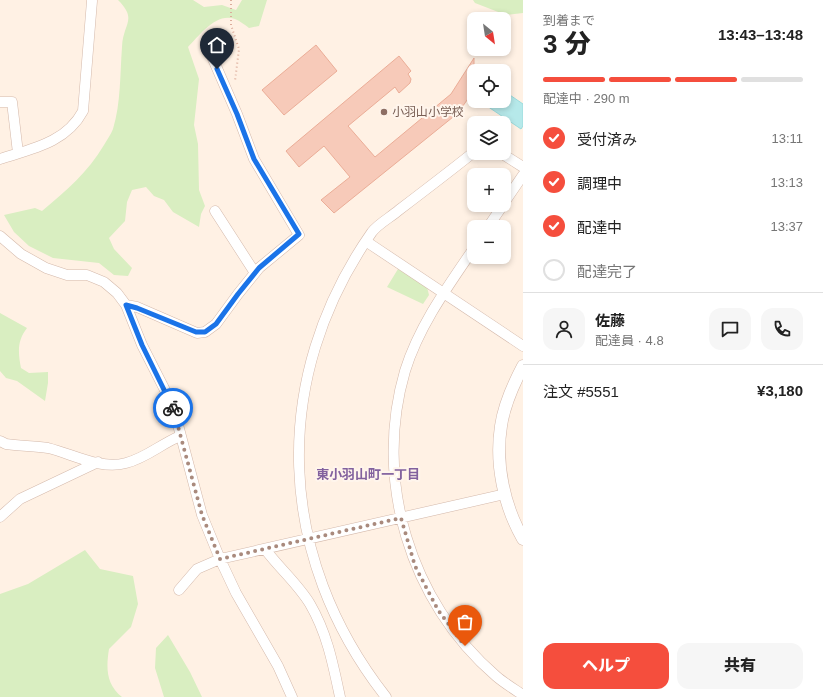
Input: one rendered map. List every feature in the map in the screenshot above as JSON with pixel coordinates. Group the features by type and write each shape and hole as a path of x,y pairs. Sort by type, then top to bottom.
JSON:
{"street":[{"path":"0,159 44,146 72,128 83,111 92,1"},
{"path":"126,305 196,332 205,332 216,324 255,272 299,234 254,159 206,43"},
{"path":"0,102 12,102 18,153"},
{"path":"386,697 368,674 346,638 324,590 307,538 301,503 299,469 303,395 315,346 330,305 372,231 467,157"},
{"path":"511,159 523,167"},
{"path":"511,192 523,175"},
{"path":"215,211 255,272"},
{"path":"0,236 21,254 46,268 67,275 87,275 104,282 117,293 126,305 142,345 173,406 202,515 220,559 236,593 278,666 292,697"},
{"path":"367,242 523,346"},
{"path":"467,258 443,293 418,338 405,371 397,408 393,446 394,484 401,518 415,566 438,610 465,646 496,676 523,695"},
{"path":"523,366 511,390 501,425 500,466 505,494 523,539"},
{"path":"0,442 6,444 48,448 98,462 124,464 138,460 180,436"},
{"path":"0,518 20,500 98,462"},
{"path":"179,590 197,569 220,559 505,494"},
{"path":"265,549 310,603 321,625 332,659 340,697"}],"path":[{"path":"228,95 233,94 239,62 239,49 230,25 231,0"}],"green space":[{"path":"118,0 193,0 204,7 222,5 236,10 242,0 267,0 259,26 249,28 235,19 221,19 208,26 188,47 199,79 194,125 198,144 199,190 205,206 201,214 199,227 173,212 164,200 154,196 146,187 132,190 127,202 125,221 109,238 114,249 132,268 128,276 114,275 99,263 53,258 29,246 14,232 4,215 35,208 42,211 84,172 98,155 111,133 118,109 122,47 128,22 127,12"},
{"path":"473,0 523,0 523,13 511,14 511,12 498,12 475,3"},
{"path":"398,269 427,287 429,295 423,304 387,287"},
{"path":"0,313 27,328 21,337 19,347 21,368 29,373 48,372 45,401 17,381 6,378 0,371"},
{"path":"85,550 100,569 133,576 138,604 131,627 109,649 108,656 108,675 110,681 122,697 0,697 0,594 28,584"},
{"path":"168,635 190,672 202,697 164,697 155,668 156,648"}],"water":[{"path":"511,96 523,104 523,126 521,129 511,122 511,116 502,116 490,108 511,108"}],"building":[{"path":"316,45 337,71 284,115 262,90"},
{"path":"399,56 411,71 408,74 411,79 410,83 399,93 395,87 348,126 375,157 451,94 467,69 467,100 458,113 334,213 321,200 350,177 324,146 299,167 286,151"},
{"path":"474,58 474,64 470,64"}],"way so far":[{"path":"173,408 183,450 202,515 220,559 307,538 401,518 415,566 438,610 465,646"}],"place":[{"name":"小羽山小学校","path":"384,112"}],"district":[{"name":"東小羽山町一丁目","path":"368,474"}],"route":[{"path":"173,408 142,345 126,305 196,332 205,332 216,324 259,268 299,234 254,159 237,114 217,69"}]}
